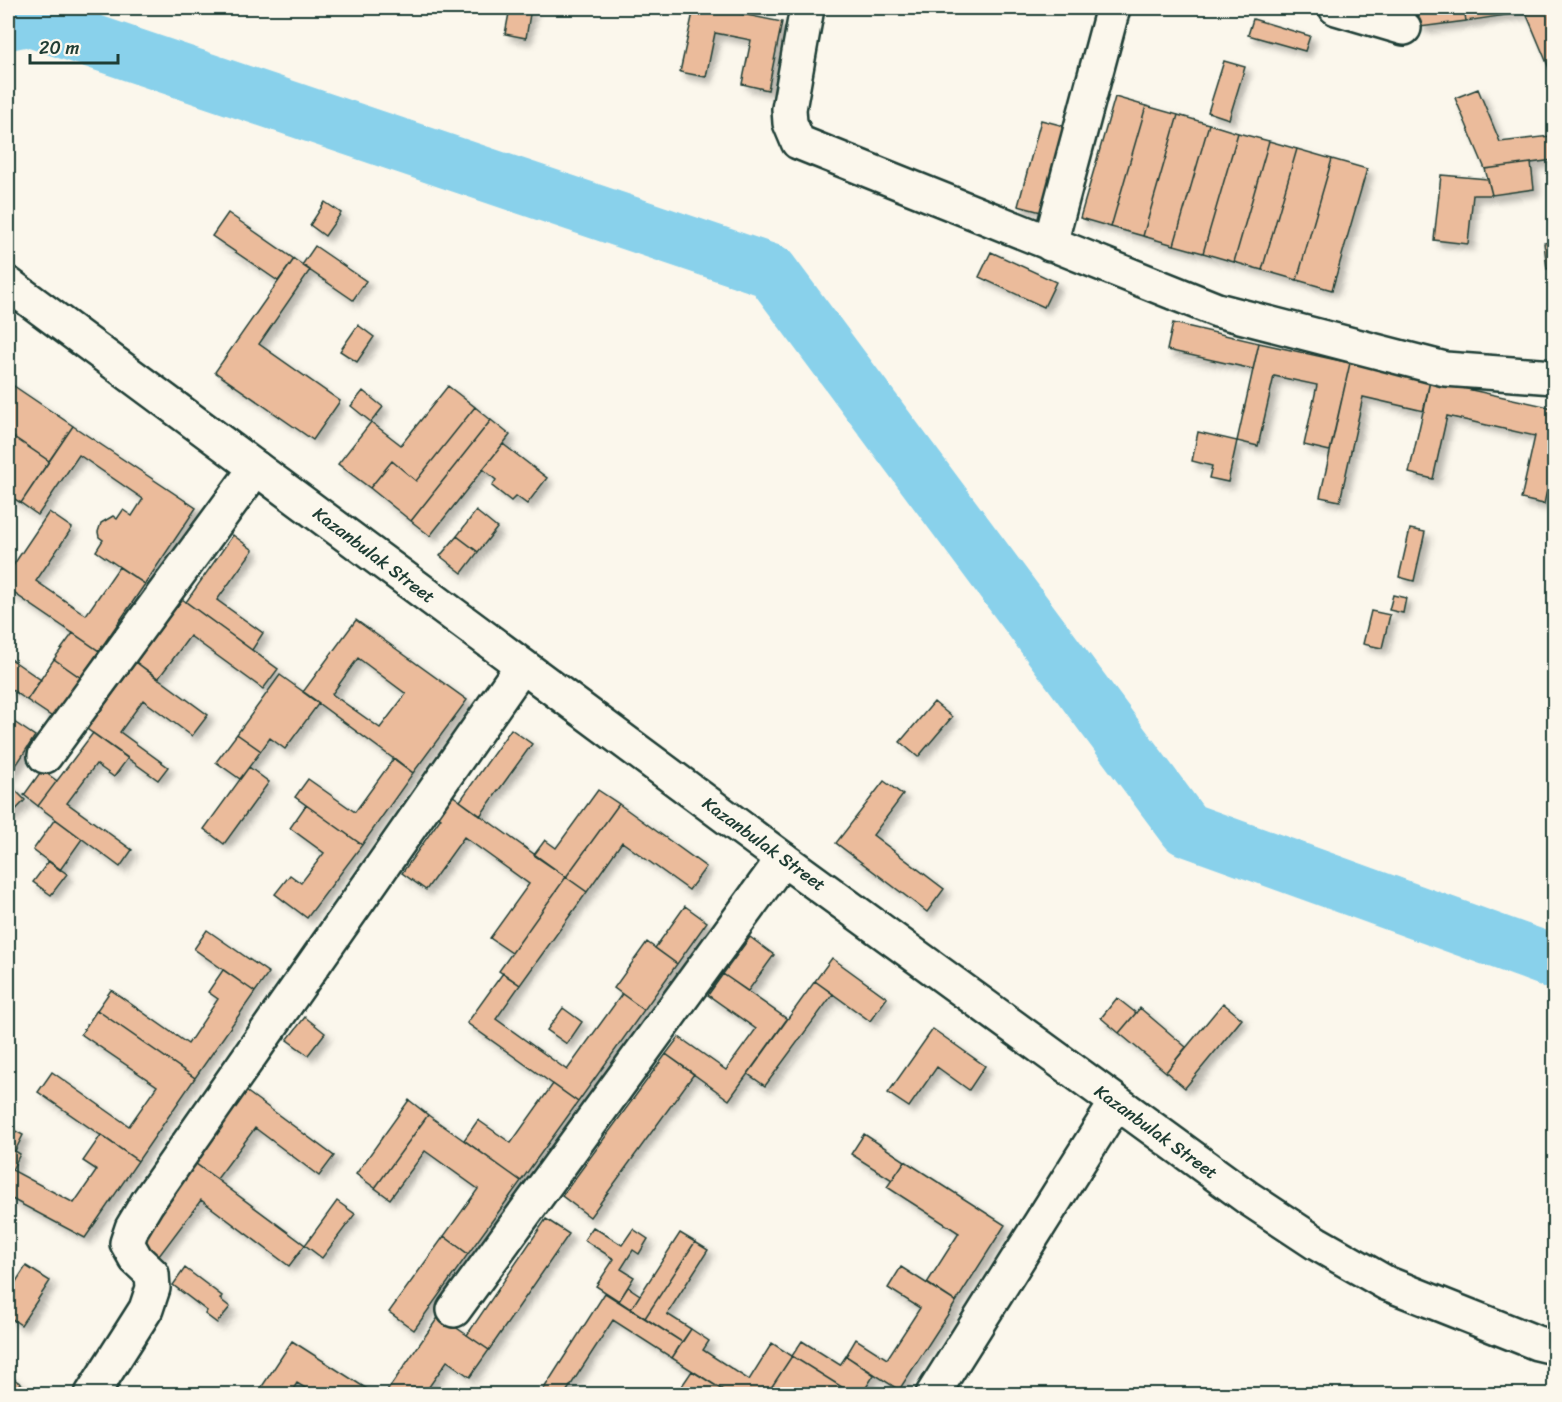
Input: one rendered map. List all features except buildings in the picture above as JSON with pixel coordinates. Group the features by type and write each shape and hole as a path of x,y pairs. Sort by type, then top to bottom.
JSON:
{"street":[{"path":"807,8 789,109 790,123 798,142 1216,310 1445,369 1554,377"},
{"path":"1050,244 1113,8"},
{"path":"1336,8 1404,28"},
{"name":"Kazanbulak Street","path":"8,284 783,859 1116,1103 1316,1243 1386,1283 1537,1343 1554,1347"},
{"path":"45,756 256,468"},
{"path":"92,1395 146,1309 153,1288 152,1274 136,1259 127,1243 132,1227 522,666"},
{"path":"454,1310 783,859"},
{"path":"933,1395 1116,1103"}],"waterway":[{"path":"8,23 27,19 771,271 1186,829 1554,962"}]}
